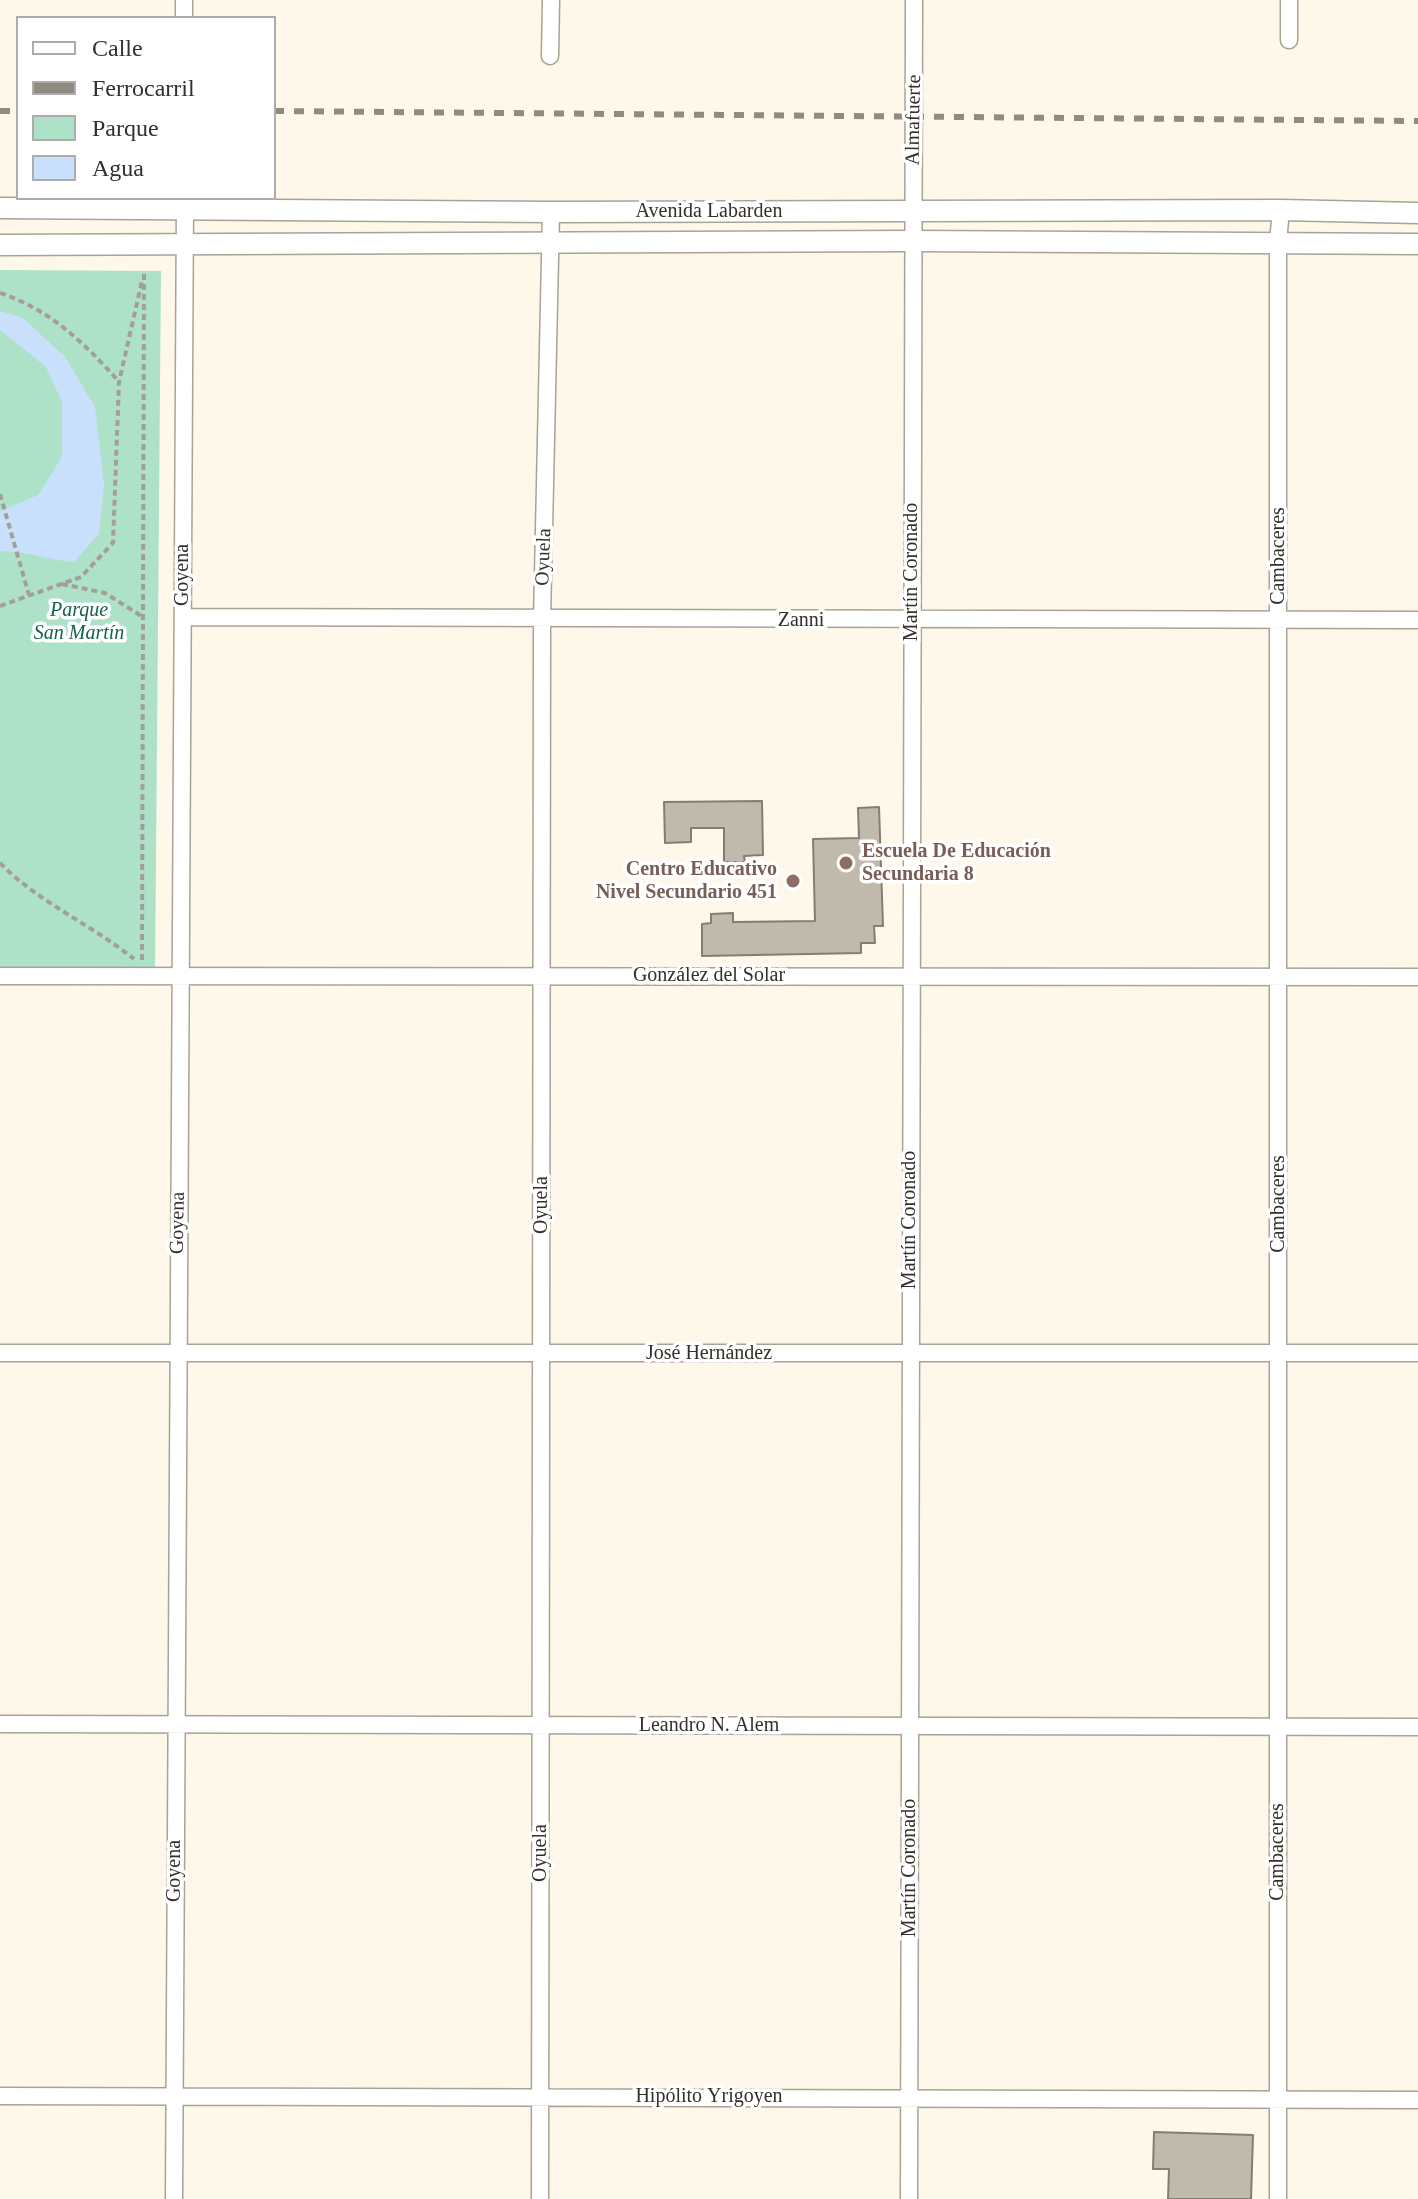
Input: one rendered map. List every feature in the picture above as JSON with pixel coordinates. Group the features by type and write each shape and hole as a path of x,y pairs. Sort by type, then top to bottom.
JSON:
{"street":[{"path":"550,56 551,0"},
{"name":"Almafuerte","path":"912,241 914,0"},
{"path":"1289,0 1289,40"},
{"name":"Avenida Labarden","path":"0,208 185,204 551,212 1281,210 1418,213"},
{"name":"Goyena","path":"174,2199 176,1355 182,976 185,204"},
{"name":"Cambaceres","path":"1278,2199 1278,242 1281,210"},
{"name":"Oyuela","path":"540,2199 542,620 551,212"},
{"name":"Avenida Labarden","path":"0,245 912,241 1418,244"},
{"name":"Martín Coronado","path":"909,2199 912,241"},
{"name":"Zanni","path":"183,617 1418,620"},
{"name":"González del Solar","path":"0,976 1418,977"},
{"name":"José Hernández","path":"0,1353 1418,1353"},
{"name":"Leandro N. Alem","path":"0,1724 1418,1727"},
{"name":"Hipólito Yrigoyen","path":"0,2096 1418,2100"}],"path":[{"path":"0,606 81,577 113,543 119,382 144,271 142,976"},
{"path":"0,293 27,302 85,344 119,382"},
{"path":"0,494 29,595"},
{"path":"60,584 105,593 143,617"},
{"path":"0,863 16,879 135,959 142,976"}],"green space":[{"name":"Parque San Martín","path":"0,270 161,271 155,976 0,974"}],"water":[{"path":"0,311 23,318 65,357 95,407 104,485 99,534 74,562 0,551 0,511 38,495 62,457 62,402 46,367 0,330"}],"building":[{"path":"762,801 763,855 744,856 745,862 724,862 724,828 691,828 691,842 665,843 664,802"},
{"path":"879,807 883,926 874,926 875,943 861,943 861,953 702,956 702,924 711,923 711,914 733,913 733,922 815,921 813,839 859,838 858,808"},
{"path":"1154,2132 1253,2135 1251,2199 1168,2199 1169,2169 1153,2169"}],"railway":[{"path":"0,111 16,111"},
{"path":"276,111 1418,121"}],"place":[{"name":"Escuela De Educación Secundaria 8","path":"846,863"},
{"name":"Centro Educativo Nivel Secundario 451","path":"793,881"}]}
